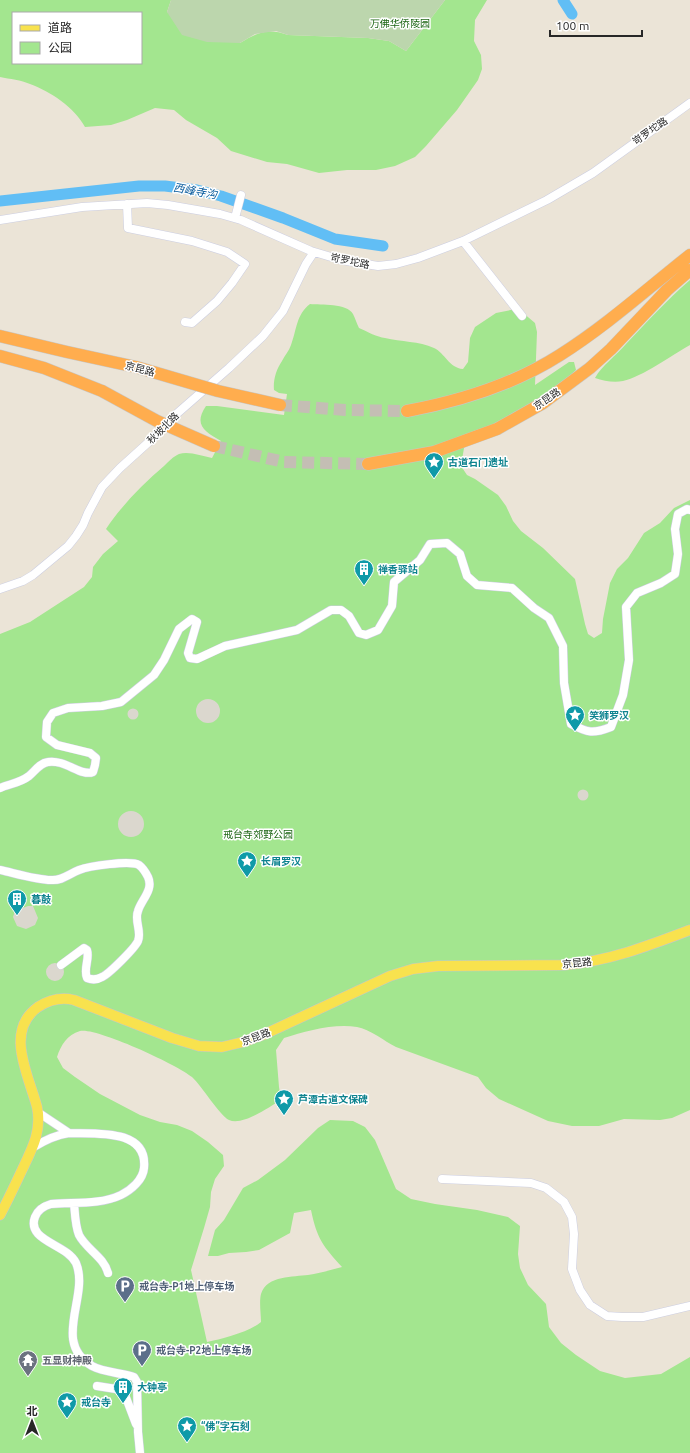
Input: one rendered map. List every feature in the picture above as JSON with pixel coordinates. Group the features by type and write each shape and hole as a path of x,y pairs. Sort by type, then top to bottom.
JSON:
{"highway":[{"path":"407,411 474,395 525,374 560,355 602,326 690,255"},
{"name":"京昆路","path":"368,464 434,452 497,428 543,403 590,368 611,349 667,290 690,270"},
{"name":"京昆路","path":"0,336 136,367 218,391 280,405"},
{"path":"0,356 44,368 102,392 157,421 214,446"}],"main road":[{"name":"京昆路","path":"0,1215 34,1147 38,1133 39,1113 21,1052 20,1042 21,1031 25,1022 37,1008 45,1003 67,998 84,1003 187,1043 199,1046 222,1047 243,1042 265,1034 390,976 413,969 438,966 580,964 627,954 690,930"}],"street":[{"name":"岢罗坨路","path":"0,220 82,207 128,204 168,205 235,218 259,227 314,252 340,260 378,266 396,264 418,258 463,241 547,200 593,173 690,103"},
{"path":"235,218 240,196"},
{"path":"128,204 128,228 192,241 227,252 245,264 217,301 192,323 185,322"},
{"path":"463,241 522,316"},
{"name":"秋坡北路","path":"0,589 22,581 46,565 68,546 83,525 102,487 120,468 152,440 173,416 263,336 283,311 306,264 314,252"},
{"path":"0,788 19,782 47,762 56,761 85,773 93,772 96,758 90,753 57,744 46,737 46,722 54,713 68,708 102,706 121,702 154,675 164,660 180,629 192,619 197,622 188,653 190,658 197,659 225,646 297,630 331,610 341,610 349,616 359,633 366,635 378,630 392,606 394,582 420,560 430,544 447,543 460,554 467,576 477,585 512,588 534,608 549,618 563,646 564,684 571,724 585,731 600,731 611,727 623,695 629,660 626,607 637,593 661,583 675,574 678,554 675,529 678,514 687,509 690,510"},
{"path":"0,870 50,881 60,880 82,869 131,862 142,867 149,879 150,885 136,917 140,933 135,946 101,978 92,980 87,978 86,974 89,958 88,950 84,948 61,965"},
{"path":"39,1113 69,1133"},
{"path":"34,1147 45,1140 69,1133 110,1134 122,1136 133,1142 142,1154 144,1172 136,1184 120,1195 103,1201 51,1204 40,1209 34,1218 34,1228 39,1236 65,1251 75,1263 79,1278 72,1329 73,1340 80,1355 93,1367 134,1377 137,1382 140,1453"},
{"path":"442,1179 531,1183 546,1188 564,1202 572,1218 574,1234 572,1269 580,1290 590,1305 607,1316 643,1317 690,1306"},
{"path":"74,1203 78,1234 106,1266 108,1273"},
{"path":"97,1386 116,1389 125,1395 138,1431"}],"green space":[{"path":"0,0 171,0 167,12 240,43 263,32 275,32 288,35 368,38 389,41 406,51 445,0 487,0 475,20 474,41 481,55 482,69 478,80 457,110 415,157 395,166 376,170 347,170 319,173 287,164 267,162 231,151 217,138 186,120 174,110 155,108 111,125 85,127 75,113 54,96 38,87 0,77"},
{"name":"万佛华侨陵园","path":"171,0 445,0 406,51 389,41 368,38 288,35 276,31 255,34 240,43 207,42 182,35 167,12"},
{"path":"690,280 690,345 631,379 616,382 595,378 605,365 665,303"},
{"name":"戒台寺郊野公园","path":"310,304 340,306 350,310 359,328 382,337 434,348 454,366 463,369 468,362 470,338 475,327 496,313 516,309 535,323 537,332 535,385 569,362 574,362 576,370 552,392 500,422 474,431 464,448 461,466 467,475 498,495 506,506 513,521 521,531 543,548 575,579 588,634 594,638 602,633 603,619 610,583 617,569 628,558 644,533 660,523 674,508 690,500 690,1110 672,1118 660,1120 624,1119 599,1126 572,1126 548,1121 499,1099 486,1088 478,1077 396,1047 362,1028 348,1026 320,1028 284,1038 276,1050 281,1100 256,1115 235,1121 229,1120 225,1117 201,1087 184,1071 155,1056 119,1041 89,1031 80,1031 71,1035 65,1041 60,1048 57,1057 63,1068 100,1094 140,1115 160,1122 177,1125 192,1131 223,1155 224,1166 215,1179 211,1192 210,1207 191,1270 207,1342 243,1332 261,1322 260,1297 264,1288 269,1283 282,1278 312,1274 342,1267 318,1235 311,1210 294,1213 290,1233 259,1250 208,1256 215,1230 224,1220 243,1188 258,1180 285,1160 318,1128 330,1120 353,1121 365,1127 375,1140 396,1189 411,1199 477,1210 508,1217 520,1226 518,1254 520,1268 528,1285 546,1304 549,1327 561,1343 576,1355 600,1371 625,1378 661,1374 690,1357 690,1453 0,1453 0,634 30,622 84,587 92,577 93,567 103,554 118,541 106,529 133,495 171,459 183,453 196,454 212,458 221,441 206,431 201,423 202,413 206,406 217,406 284,415 287,394 279,393 274,390 275,375 290,347 299,318 305,308"}],"shaded area":[{"path":"208,699 216,703 220,711 216,719 208,723 200,719 196,711 200,703"},
{"path":"133,708 137,710 139,714 137,718 133,720 129,718 127,714 129,710"},
{"path":"583,789 587,791 589,795 587,799 583,801 579,799 577,795 579,791"},
{"path":"131,811 141,814 144,824 141,834 131,837 121,834 118,824 121,814"},
{"path":"28,906 33,906 38,918 35,925 26,929 17,926 13,917 15,911"},
{"path":"55,963 61,966 64,972 61,978 55,981 49,978 46,972 49,966"}],"waterway":[{"name":"西峰寺沟","path":"563,0 572,14"},
{"name":"西峰寺沟","path":"0,201 139,186 165,186 197,190 221,196 283,218 335,239 383,246"}],"tunnel":[{"path":"280,405 345,410 407,411"},
{"path":"214,446 284,462 368,464"}],"place":[{"name":"古道石门遗址","path":"434,479"},
{"name":"禅香驿站","path":"364,586"},
{"name":"笑狮罗汉","path":"575,732"},
{"name":"长眉罗汉","path":"247,878"},
{"name":"暮鼓","path":"17,916"},
{"name":"芦潭古道文保碑","path":"284,1116"},
{"name":"戒台寺-P1地上停车场","path":"125,1303"},
{"name":"戒台寺-P2地上停车场","path":"142,1367"},
{"name":"五显财神殿","path":"28,1377"},
{"name":"大钟亭","path":"123,1404"},
{"name":"戒台寺","path":"67,1419"},
{"name":"“佛”字石刻","path":"187,1443"}]}
